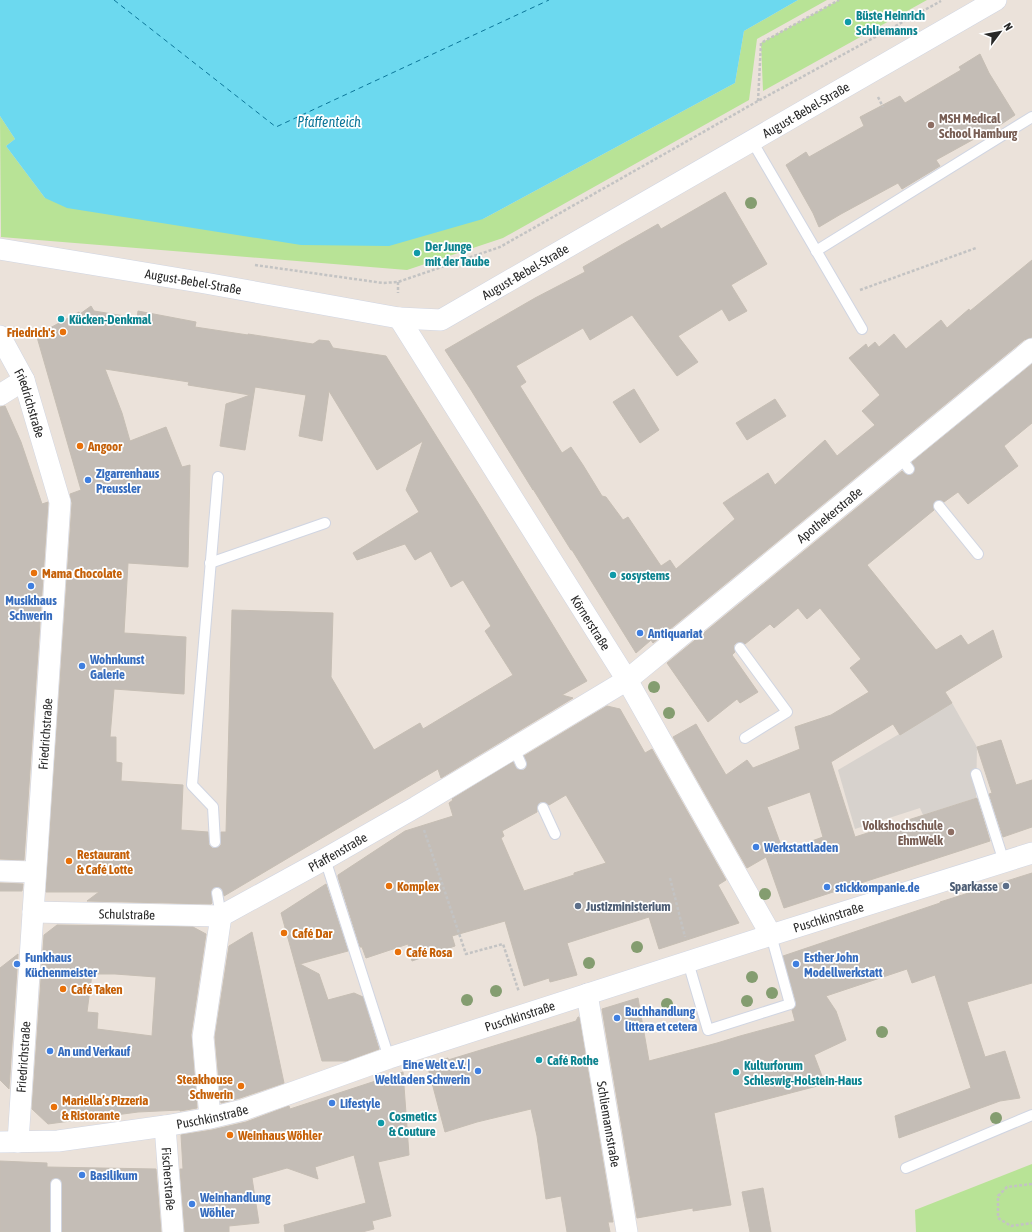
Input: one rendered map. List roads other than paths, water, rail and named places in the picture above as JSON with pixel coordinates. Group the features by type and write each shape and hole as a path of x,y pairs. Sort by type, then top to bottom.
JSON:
{"street":[{"name":"August-Bebel-Straße","path":"0,249 205,283 400,318 441,320 996,0"},
{"name":"Körnerstraße","path":"400,318 627,680 771,935"},
{"name":"Friedrichstraße","path":"0,336 24,380 60,502 33,912 9,1142"},
{"name":"Apothekerstraße","path":"627,680 716,616 905,463 1032,350"},
{"path":"0,395 24,380"},
{"name":"Pfaffenstraße","path":"221,916 325,859 416,806 518,756 627,680"},
{"name":"Puschkinstraße","path":"9,1142 58,1141 165,1126 210,1118 243,1110 389,1058 689,961 1032,853"},
{"path":"0,871 36,872"},
{"name":"Schulstraße","path":"33,912 221,916"},
{"path":"210,1118 203,1037 221,916"},
{"name":"Schliemannstraße","path":"587,994 626,1232"},
{"name":"Fischerstraße","path":"165,1126 174,1232"}],"lane":[{"path":"816,251 1032,117"},
{"path":"752,141 862,329"},
{"path":"215,842 213,807 192,785 218,477"},
{"path":"939,506 978,554"},
{"path":"210,564 325,523"},
{"path":"740,648 787,712 745,738"},
{"path":"976,774 1004,862"},
{"path":"543,808 555,834"},
{"path":"325,859 389,1058"},
{"path":"217,893 221,916"},
{"path":"689,961 708,1030 790,1004 771,935"},
{"path":"906,1168 1032,1115"},
{"path":"56,1184 56,1232"}],"water":[{"name":"Pfaffenteich","path":"0,0 798,0 744,31 735,83 483,219 389,246 301,245 67,208 45,198 6,146 15,139 0,116"}],"place":[{"name":"Büste Heinrich Schliemanns","path":"848,22"},
{"name":"MSH Medical School Hamburg","path":"931,125"},
{"name":"Der Junge mit der Taube","path":"417,253"},
{"name":"Kücken-Denkmal","path":"61,319"},
{"name":"Friedrich's","path":"63,332"},
{"name":"Angoor","path":"80,446"},
{"name":"Zigarrenhaus Preussler","path":"88,480"},
{"name":"Mama Chocolate","path":"34,573"},
{"name":"sosystems","path":"613,575"},
{"name":"Musikhaus Schwerin","path":"31,586"},
{"name":"Antiquariat","path":"640,633"},
{"name":"Wohnkunst Galerie","path":"82,666"},
{"name":"Volkshochschule EhmWelk","path":"951,832"},
{"name":"Werkstattladen","path":"756,847"},
{"name":"Restaurant & Café Lotte","path":"69,861"},
{"name":"Komplex","path":"389,886"},
{"name":"Sparkasse","path":"1006,886"},
{"name":"stickkompanie.de","path":"827,887"},
{"name":"Justizministerium","path":"578,906"},
{"name":"Café Dar","path":"284,933"},
{"name":"Café Rosa","path":"398,952"},
{"name":"Funkhaus Küchenmeister","path":"17,964"},
{"name":"Esther John Modellwerkstatt","path":"796,964"},
{"name":"Café Taken","path":"63,989"},
{"name":"Buchhandlung littera et cetera","path":"617,1018"},
{"name":"An und Verkauf","path":"50,1051"},
{"name":"Café Rothe","path":"539,1060"},
{"name":"Eine Welt e.V. | Weltladen Schwerin","path":"478,1071"},
{"name":"Kulturforum Schleswig-Holstein-Haus","path":"736,1072"},
{"name":"Steakhouse Schwerin","path":"241,1086"},
{"name":"Lifestyle","path":"332,1103"},
{"name":"Mariella’s Pizzeria & Ristorante","path":"54,1107"},
{"name":"Cosmetics & Couture","path":"381,1123"},
{"name":"Weinhaus Wöhler","path":"230,1135"},
{"name":"Basilikum","path":"82,1175"},
{"name":"Weinhandlung Wöhler","path":"192,1204"}]}
